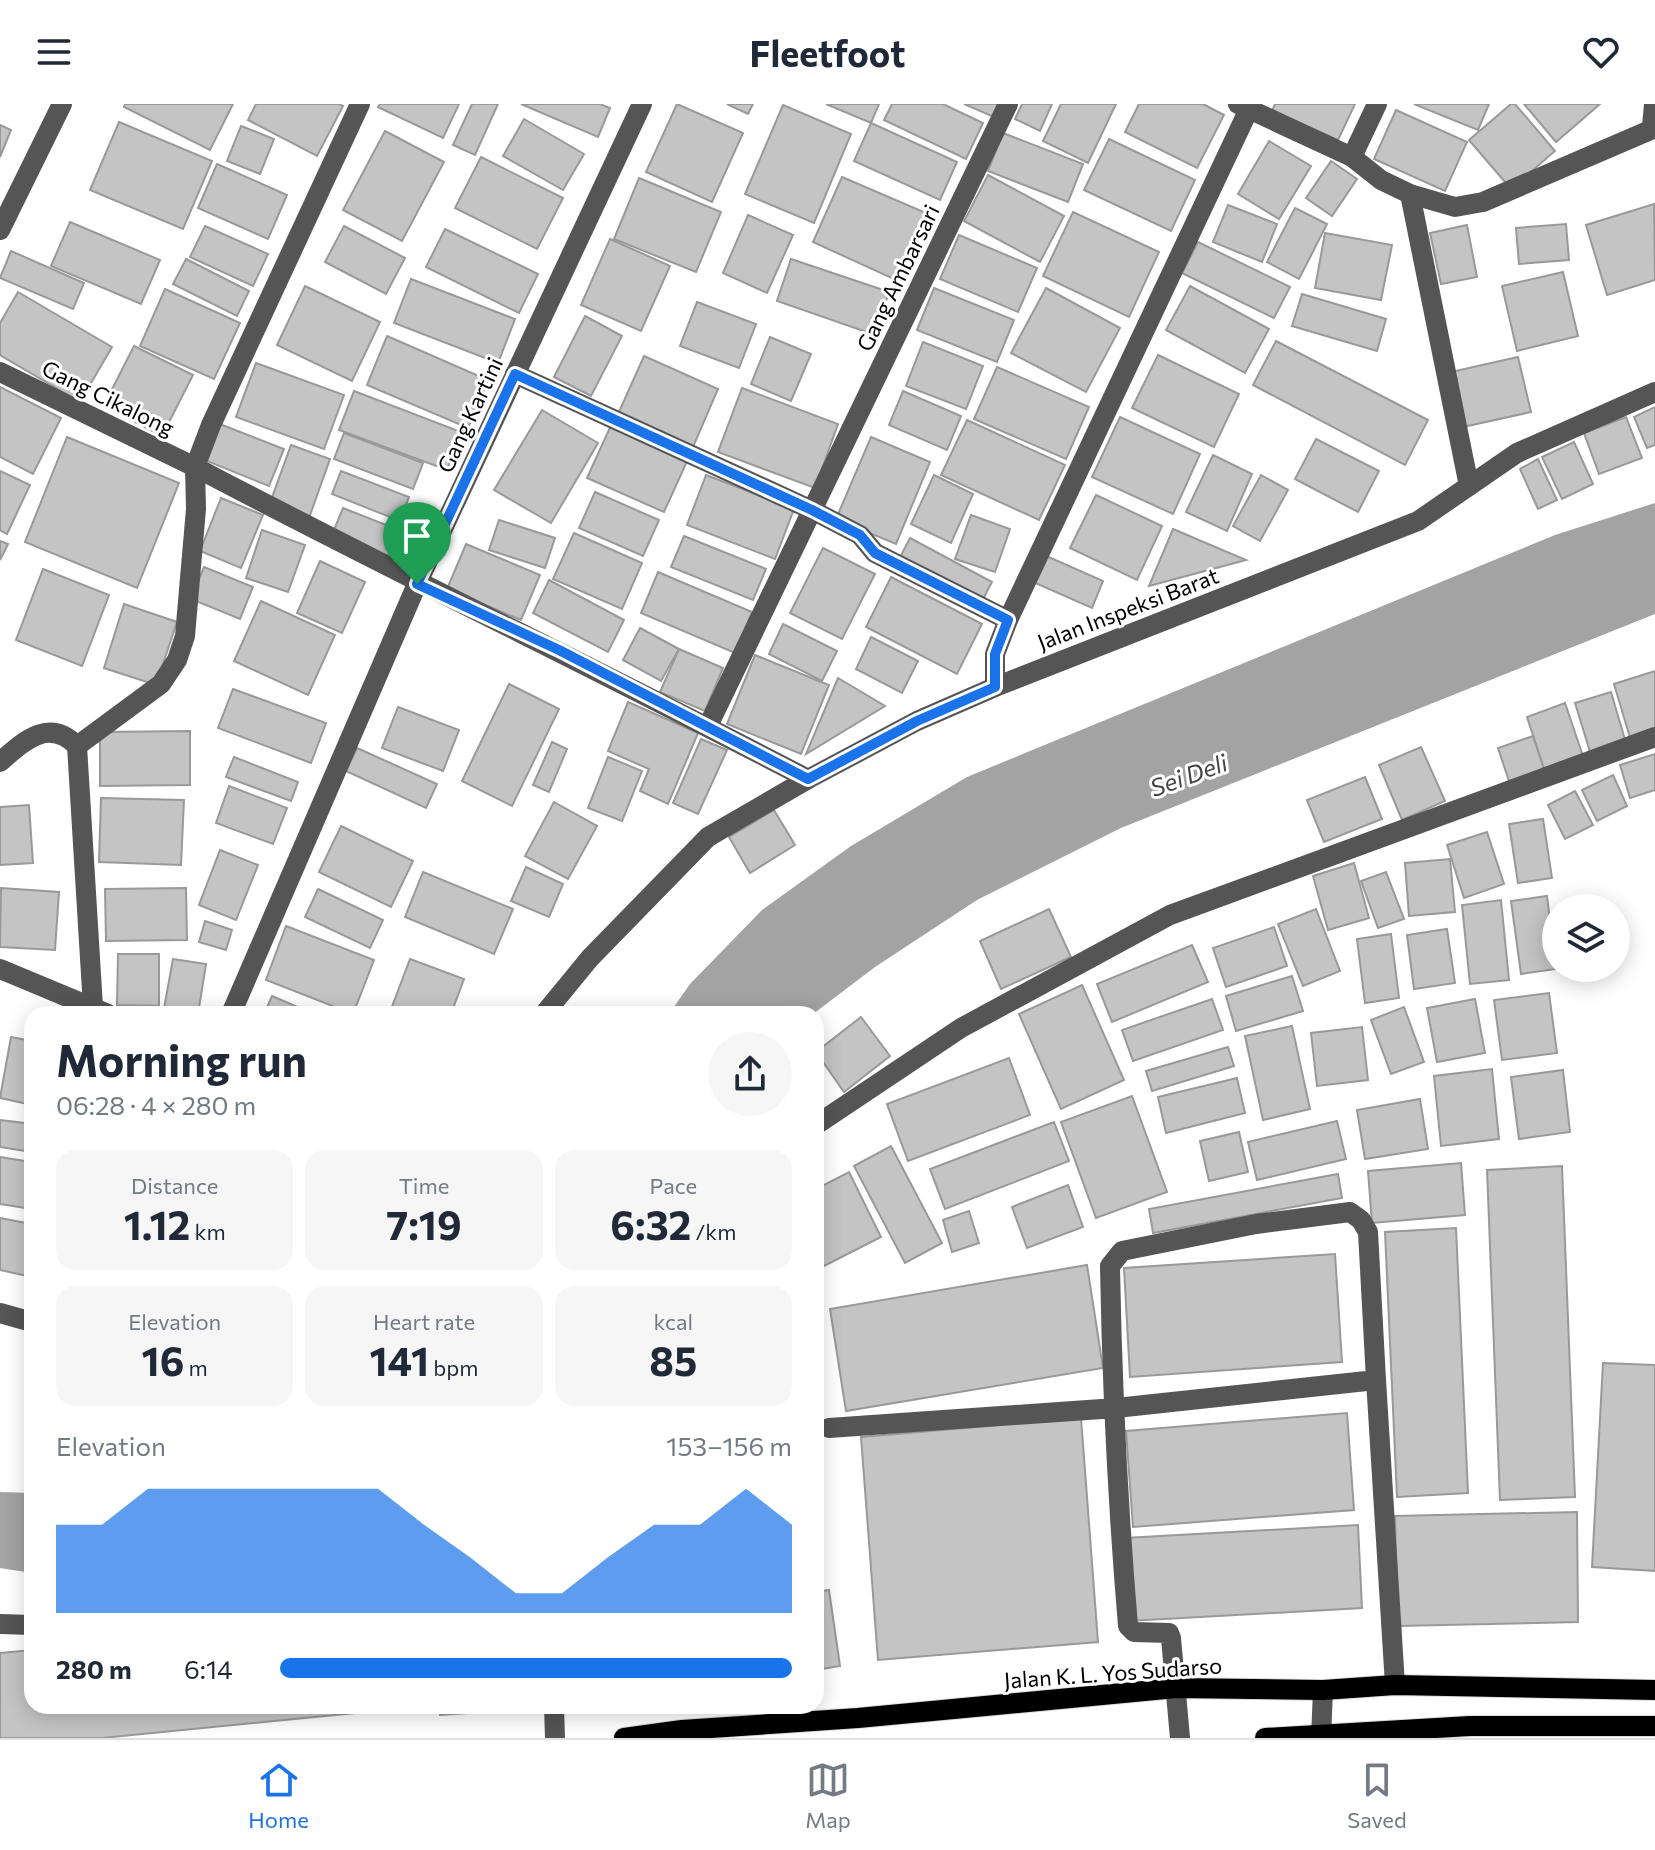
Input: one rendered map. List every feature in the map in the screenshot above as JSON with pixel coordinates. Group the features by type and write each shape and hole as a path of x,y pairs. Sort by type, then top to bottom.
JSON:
{"main road":[{"name":"Jalan K. L. Yos Sudarso","path":"824,1712 1176,1688 1323,1690 1395,1685 1655,1690"},
{"name":"Jalan K. L. Yos Sudarso","path":"624,1738 788,1714"},
{"path":"1265,1738 1470,1726 1655,1726"}],"street":[{"path":"0,230 6,204 62,104"},
{"path":"77,746 161,684 177,660 185,636 196,509 195,467 211,425 360,104"},
{"name":"Gang Kartini","path":"234,1006 417,584 642,104"},
{"name":"Gang Ambarsari","path":"708,726 1008,104"},
{"path":"1352,157 1377,104"},
{"path":"995,687 995,654 1008,620 1244,106 1352,157 1381,180 1410,194 1455,207 1483,202 1654,128 1654,104"},
{"path":"1410,194 1469,486"},
{"name":"Gang Cikalong","path":"0,372 195,467 417,584 559,650 808,779"},
{"path":"515,374 812,510 860,535 875,553 1008,620"},
{"name":"Jalan Inspeksi Barat","path":"551,1006 590,958 708,837 808,779 917,721 995,687 1418,521 1517,453 1655,392"},
{"path":"0,762 29,737 45,731 66,734 77,746 100,1006"},
{"path":"824,1120 961,1028 1170,915 1655,737"},
{"path":"1,972 87,1006"},
{"path":"1180,1738 1169,1633 1134,1632 1128,1626 1110,1266 1122,1251 1256,1224 1350,1212 1361,1220 1368,1232 1395,1685"},
{"path":"0,1313 24,1320"},
{"path":"829,1428 1116,1408 1376,1380"},
{"path":"0,1624 24,1625"},
{"path":"1321,1736 1323,1690"},
{"path":"554,1714 555,1738"}],"water":[{"name":"Sei Deli","path":"1655,503 1655,614 1121,828 977,900 875,967 824,1006 675,1006 690,984 762,910 851,846 967,777 1555,535"},
{"path":"0,1492 24,1493 24,1572 0,1568"}],"building":[{"path":"125,104 233,104 210,150 124,107"},
{"path":"256,104 343,106 317,156 248,120"},
{"path":"380,104 459,104 443,138 378,107"},
{"path":"472,104 498,104 475,155 453,145"},
{"path":"521,104 600,104 610,108 598,137"},
{"path":"677,104 743,133 712,202 646,172"},
{"path":"727,104 753,104 748,114"},
{"path":"826,104 879,104 871,123"},
{"path":"892,104 943,104 983,123 966,159 884,120"},
{"path":"964,104 999,104 994,117"},
{"path":"1022,104 1052,104 1040,131 1015,119"},
{"path":"1061,104 1116,104 1088,163 1043,141"},
{"path":"1139,104 1203,104 1224,115 1197,168 1125,132"},
{"path":"1275,104 1355,104 1338,140 1272,111"},
{"path":"1414,104 1489,104 1478,130"},
{"path":"1511,104 1515,104 1555,151 1511,189 1469,140"},
{"path":"1524,104 1600,104 1556,142"},
{"path":"783,105 851,134 814,223 745,194"},
{"path":"1396,110 1467,142 1445,191 1374,159"},
{"path":"524,119 584,154 563,190 503,156"},
{"path":"119,122 212,161 183,229 90,190"},
{"path":"871,123 957,162 940,200 854,161"},
{"path":"0,125 11,130 0,157"},
{"path":"241,126 274,139 260,174 227,161"},
{"path":"385,131 444,162 402,241 343,210"},
{"path":"1003,133 1083,164 1068,202 988,171"},
{"path":"1109,139 1195,180 1171,231 1084,190"},
{"path":"1269,141 1311,166 1279,219 1238,194"},
{"path":"481,157 563,198 537,249 455,208"},
{"path":"1331,161 1357,179 1332,216 1306,198"},
{"path":"217,164 287,195 268,239 198,208"},
{"path":"988,175 1064,216 1040,262 964,221"},
{"path":"842,177 926,213 896,280 813,242"},
{"path":"639,178 721,212 696,272 614,239"},
{"path":"1654,204 1655,280 1607,295 1586,225"},
{"path":"1228,205 1277,224 1262,262 1213,242"},
{"path":"1295,208 1327,224 1299,279 1267,262"},
{"path":"1073,212 1159,252 1129,317 1043,276"},
{"path":"748,215 793,235 767,293 723,273"},
{"path":"70,222 160,260 141,304 51,266"},
{"path":"1566,224 1569,260 1519,264 1516,228"},
{"path":"1467,225 1477,277 1441,284 1430,233"},
{"path":"205,226 268,254 253,286 190,257"},
{"path":"344,226 405,258 386,294 325,262"},
{"path":"445,229 538,274 519,313 426,267"},
{"path":"1325,233 1392,245 1381,300 1315,288"},
{"path":"959,235 1037,268 1018,312 940,279"},
{"path":"610,239 670,266 641,331 581,305"},
{"path":"1198,242 1290,287 1274,318 1182,273"},
{"path":"11,251 84,283 73,309 0,278"},
{"path":"186,259 249,291 237,316 173,284"},
{"path":"791,259 889,292 875,335 777,301"},
{"path":"1563,272 1578,336 1517,351 1502,286"},
{"path":"411,279 515,319 498,363 394,323"},
{"path":"305,286 380,322 352,381 277,345"},
{"path":"1190,286 1269,329 1245,373 1166,330"},
{"path":"934,288 1014,320 997,362 917,330"},
{"path":"1046,288 1120,328 1086,392 1011,353"},
{"path":"165,289 240,323 214,379 140,346"},
{"path":"18,292 112,347 80,402 0,355 0,323"},
{"path":"1302,294 1386,319 1377,351 1292,326"},
{"path":"697,302 756,324 739,368 680,346"},
{"path":"585,316 622,336 591,396 554,377"},
{"path":"387,336 488,380 468,428 367,385"},
{"path":"770,337 811,354 791,401 751,384"},
{"path":"1276,341 1428,420 1405,465 1253,385"},
{"path":"923,342 983,366 966,409 906,386"},
{"path":"134,346 193,375 162,436 133,421 137,410 108,397"},
{"path":"1158,355 1239,394 1214,447 1132,408"},
{"path":"644,356 718,389 693,447 618,414"},
{"path":"1518,357 1531,412 1463,427 1451,372"},
{"path":"256,363 344,395 324,449 236,417"},
{"path":"997,367 1089,407 1066,459 974,419"},
{"path":"0,387 61,418 33,474 0,457"},
{"path":"742,388 838,424 815,488 718,452"},
{"path":"354,391 461,432 447,470 339,430"},
{"path":"903,391 961,416 947,450 889,425"},
{"path":"1655,407 1655,445 1647,448 1634,417"},
{"path":"542,410 598,443 551,523 494,490"},
{"path":"1120,417 1200,454 1173,514 1092,477"},
{"path":"1626,417 1642,458 1599,474 1584,433"},
{"path":"967,420 1065,465 1039,520 941,475"},
{"path":"217,423 284,449 269,486 202,459"},
{"path":"612,423 689,457 664,512 587,478"},
{"path":"344,433 423,463 413,489 334,459"},
{"path":"67,437 179,483 137,588 25,542"},
{"path":"871,437 930,462 896,544 836,519"},
{"path":"1316,439 1379,471 1358,512 1295,479"},
{"path":"1574,442 1593,484 1562,499 1542,457"},
{"path":"291,445 330,459 309,518 270,503"},
{"path":"1213,455 1252,474 1227,531 1186,512"},
{"path":"1538,459 1557,500 1538,509 1520,469"},
{"path":"0,471 30,485 7,534 0,530"},
{"path":"341,471 409,497 400,521 332,494"},
{"path":"706,475 794,509 775,559 687,525"},
{"path":"934,475 973,494 951,543 911,524"},
{"path":"1261,475 1288,490 1260,541 1233,526"},
{"path":"595,492 659,520 643,556 579,528"},
{"path":"1096,495 1162,526 1137,580 1070,548"},
{"path":"221,498 263,515 241,568 200,551"},
{"path":"343,508 399,530 388,560 331,537"},
{"path":"971,515 1010,529 995,572 955,559"},
{"path":"499,520 555,538 545,568 489,550"},
{"path":"1173,529 1246,560 1149,586"},
{"path":"262,530 305,545 288,592 246,578"},
{"path":"574,533 642,563 622,609 553,579"},
{"path":"684,536 766,569 753,600 671,567"},
{"path":"910,538 992,582 980,605 898,561"},
{"path":"0,541 8,544 0,560"},
{"path":"466,544 540,575 521,620 447,589"},
{"path":"823,548 875,574 842,639 790,613"},
{"path":"1044,555 1103,581 1092,608 1033,582"},
{"path":"320,561 365,582 342,633 297,613"},
{"path":"204,567 253,587 240,619 191,599"},
{"path":"43,569 109,595 82,666 16,640"},
{"path":"658,572 752,612 735,653 641,613"},
{"path":"891,577 982,624 957,674 866,627"},
{"path":"549,580 624,620 608,652 533,613"},
{"path":"261,601 335,635 308,695 234,661"},
{"path":"124,604 177,622 156,685 104,668"},
{"path":"783,624 837,651 822,681 769,654"},
{"path":"640,628 679,649 661,681 623,660"},
{"path":"871,637 918,661 902,693 856,669"},
{"path":"679,649 723,668 705,711 660,692"},
{"path":"755,655 829,685 801,754 727,724"},
{"path":"1655,671 1655,733 1631,741 1614,684"},
{"path":"838,678 885,706 806,754"},
{"path":"509,684 559,709 512,806 462,781"},
{"path":"233,689 326,723 311,763 218,728"},
{"path":"1611,692 1626,743 1591,755 1575,703"},
{"path":"628,702 698,733 668,804 640,791 649,769 608,751"},
{"path":"1565,703 1584,759 1545,772 1527,717"},
{"path":"398,707 459,730 443,771 382,748"},
{"path":"190,731 190,785 100,786 100,732"},
{"path":"1533,736 1545,772 1510,784 1498,748"},
{"path":"701,739 727,750 698,814 673,803"},
{"path":"552,742 567,749 549,792 533,785"},
{"path":"1421,747 1445,801 1402,820 1379,765"},
{"path":"357,748 437,784 426,808 346,771"},
{"path":"1655,754 1655,790 1630,798 1620,765"},
{"path":"234,757 298,782 291,801 226,777"},
{"path":"608,757 642,771 622,821 588,808"},
{"path":"1613,775 1627,806 1597,821 1582,790"},
{"path":"1365,777 1382,819 1324,842 1307,800"},
{"path":"229,786 287,808 273,844 216,823"},
{"path":"1575,791 1593,825 1565,839 1548,805"},
{"path":"101,798 184,800 181,865 99,862"},
{"path":"554,802 597,826 568,879 525,856"},
{"path":"29,805 33,863 0,865 0,807"},
{"path":"774,810 795,845 750,873 729,837"},
{"path":"1543,819 1552,878 1518,883 1509,824"},
{"path":"341,826 413,861 391,907 319,872"},
{"path":"1487,832 1504,884 1464,898 1447,845"},
{"path":"220,850 258,865 236,920 199,905"},
{"path":"1450,859 1455,912 1409,916 1405,863"},
{"path":"1354,863 1369,918 1328,930 1313,876"},
{"path":"526,867 563,884 549,917 511,901"},
{"path":"423,872 513,909 494,954 405,917"},
{"path":"1386,872 1404,919 1378,928 1361,881"},
{"path":"1,888 59,892 55,950 0,947"},
{"path":"186,888 187,940 106,941 105,889"},
{"path":"318,889 383,920 370,948 305,917"},
{"path":"1542,897 1542,971 1521,974 1511,901"},
{"path":"1501,900 1509,980 1470,984 1462,905"},
{"path":"1049,909 1071,957 1001,989 980,941"},
{"path":"1316,909 1340,971 1303,986 1278,924"},
{"path":"205,921 232,930 226,950 199,942"},
{"path":"286,926 374,960 356,1006 333,1006 266,980"},
{"path":"1274,927 1287,966 1226,987 1213,948"},
{"path":"1447,929 1455,983 1414,989 1407,935"},
{"path":"1391,934 1399,998 1365,1003 1357,939"},
{"path":"1192,945 1208,982 1112,1022 1097,984"},
{"path":"118,954 159,954 159,1006 117,1005"},
{"path":"173,959 206,964 199,1006 164,1006"},
{"path":"410,959 464,979 454,1006 392,1006"},
{"path":"1292,976 1303,1011 1236,1031 1226,996"},
{"path":"1082,985 1124,1080 1061,1109 1019,1014"},
{"path":"1549,993 1557,1053 1502,1060 1494,1000"},
{"path":"272,996 295,1006 268,1006"},
{"path":"1212,999 1223,1030 1133,1061 1122,1030"},
{"path":"1475,999 1485,1053 1437,1062 1427,1008"},
{"path":"1404,1007 1424,1062 1391,1074 1371,1020"},
{"path":"861,1017 890,1056 844,1092 824,1063 824,1046"},
{"path":"1292,1026 1310,1109 1263,1120 1245,1036"},
{"path":"1362,1027 1368,1080 1317,1086 1311,1033"},
{"path":"11,1037 24,1039 24,1103 0,1098"},
{"path":"1228,1047 1234,1066 1152,1091 1146,1071"},
{"path":"1009,1058 1030,1115 908,1161 887,1104"},
{"path":"1492,1069 1499,1139 1441,1146 1434,1076"},
{"path":"1563,1070 1570,1132 1519,1139 1511,1077"},
{"path":"1237,1078 1245,1113 1166,1133 1158,1097"},
{"path":"1132,1096 1167,1192 1096,1218 1061,1122"},
{"path":"1420,1099 1428,1149 1365,1159 1357,1110"},
{"path":"0,1120 24,1123 24,1151 0,1147"},
{"path":"1337,1121 1346,1159 1257,1180 1248,1142"},
{"path":"1054,1122 1069,1161 945,1209 930,1169"},
{"path":"1239,1132 1248,1172 1209,1181 1200,1141"},
{"path":"891,1146 942,1243 905,1263 854,1166"},
{"path":"0,1157 24,1161 24,1208 0,1204"},
{"path":"1461,1163 1465,1215 1372,1223 1368,1171"},
{"path":"1562,1166 1575,1497 1500,1500 1487,1170"},
{"path":"849,1172 881,1237 824,1266 824,1185"},
{"path":"1338,1174 1342,1198 1153,1233 1149,1209"},
{"path":"1068,1185 1083,1227 1027,1248 1012,1207"},
{"path":"969,1211 979,1243 952,1252 943,1220"},
{"path":"0,1218 24,1222 24,1275 0,1270"},
{"path":"1456,1228 1468,1493 1397,1497 1385,1232"},
{"path":"1335,1254 1342,1362 1130,1377 1124,1268"},
{"path":"1087,1265 1103,1368 846,1411 830,1309"},
{"path":"1603,1363 1655,1365 1655,1571 1592,1567"},
{"path":"1347,1413 1354,1510 1133,1527 1126,1431"},
{"path":"1081,1418 1098,1642 878,1660 861,1437"},
{"path":"1577,1512 1578,1622 1398,1626 1395,1516"},
{"path":"1358,1525 1362,1608 1129,1621 1125,1538"},
{"path":"829,1590 840,1666 824,1669 824,1591"},
{"path":"24,1651 24,1714 346,1714 102,1738 0,1738 0,1653"}],"route":[{"path":"515,374 812,510 860,535 875,553 1008,620 995,654 995,687 917,721 808,779 559,650 417,584 515,374"}]}
